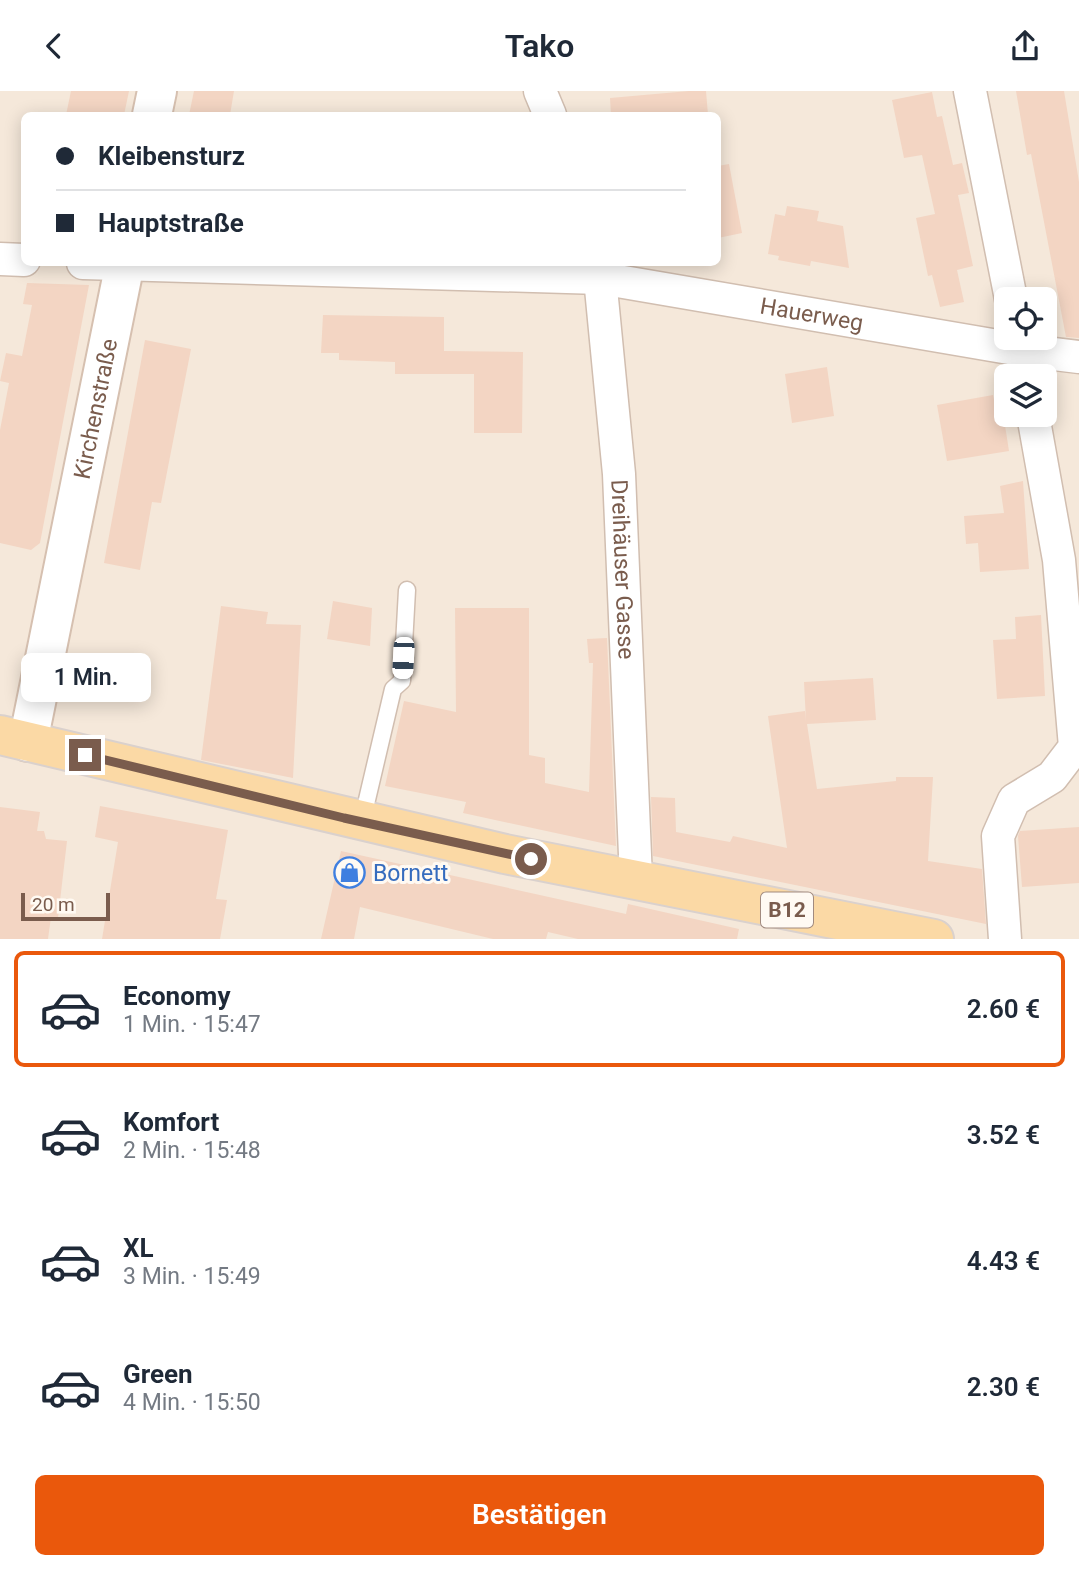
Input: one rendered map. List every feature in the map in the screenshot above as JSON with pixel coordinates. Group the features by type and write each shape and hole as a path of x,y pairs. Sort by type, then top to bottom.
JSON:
{"main road":[{"path":"153,112 157,91"},
{"name":"Kirchenstraße","path":"14,739 67,555 124,266"},
{"name":"B12","path":"14,739 505,854 934,939"}],"street":[{"path":"540,91 549,112"},
{"path":"970,91 1009,287"},
{"path":"0,259 21,260"},
{"name":"Hauerweg","path":"328,266 598,270 1022,355 1079,357"},
{"name":"Dreihäuser Gasse","path":"598,270 619,474 636,879"},
{"path":"1005,939 998,836 1014,800 1065,776 1075,747 1059,560 1035,427"}],"lane":[{"path":"362,821 393,689 402,681 407,590"}],"shaded area":[{"path":"0,91 1079,91 1079,939 0,939"}],"building":[{"path":"71,91 129,91 125,112 67,112"},
{"path":"194,91 234,91 230,112 190,112"},
{"path":"706,91 708,112 611,112 610,98"},
{"path":"1016,91 1064,91 1079,182 1079,338 1066,337 1031,154 1027,155"},
{"path":"932,92 937,117 942,116 953,165 962,163 969,193 958,195 973,266 957,270 964,302 940,307 932,275 928,276 916,218 935,214 922,155 904,158 892,100"},
{"path":"729,164 742,233 721,237 721,165"},
{"path":"787,206 819,211 817,221 843,226 849,268 811,261 810,266 778,260 779,256 768,254 775,214 785,216"},
{"path":"27,283 89,285 40,543 31,550 0,543 0,430 9,383 0,381 6,353 22,356 32,305 23,304"},
{"path":"323,315 444,317 444,351 523,352 522,433 474,433 474,374 395,374 395,362 339,360 339,353 321,353"},
{"path":"145,340 191,349 161,503 152,502 140,570 104,563"},
{"path":"827,367 834,416 792,423 785,374"},
{"path":"993,395 994,427 1005,427 1009,451 947,461 937,405"},
{"path":"1023,481 1029,569 980,572 978,543 966,544 964,516 1004,513 1000,486"},
{"path":"333,601 372,608 370,646 327,639"},
{"path":"221,606 268,612 266,624 301,625 293,778 201,760"},
{"path":"455,608 529,608 529,755 545,758 545,783 589,792 593,663 589,663 587,639 607,638 616,846 463,813 466,802 385,786 404,701 456,712"},
{"path":"1041,615 1045,696 997,699 993,640 1016,639 1015,617"},
{"path":"873,678 876,720 807,724 817,789 896,781 896,777 933,777 928,861 982,869 986,924 653,856 651,797 675,798 676,832 730,842 733,836 787,848 768,716 805,711 806,721 804,682"},
{"path":"100,806 228,830 216,899 227,900 220,939 102,939 118,842 95,837"},
{"path":"0,807 40,812 37,831 44,831 46,839 67,841 58,918 51,917 48,939 0,939"},
{"path":"1079,827 1079,883 1022,887 1018,836 1020,831"},
{"path":"341,851 626,914 628,904 739,929 737,939 578,939 548,932 546,939 493,939 360,907 354,939 321,939"}],"place":[{"name":"Bornett","path":"350,873"}],"route":[{"path":"85,755 344,818 531,859"}]}
